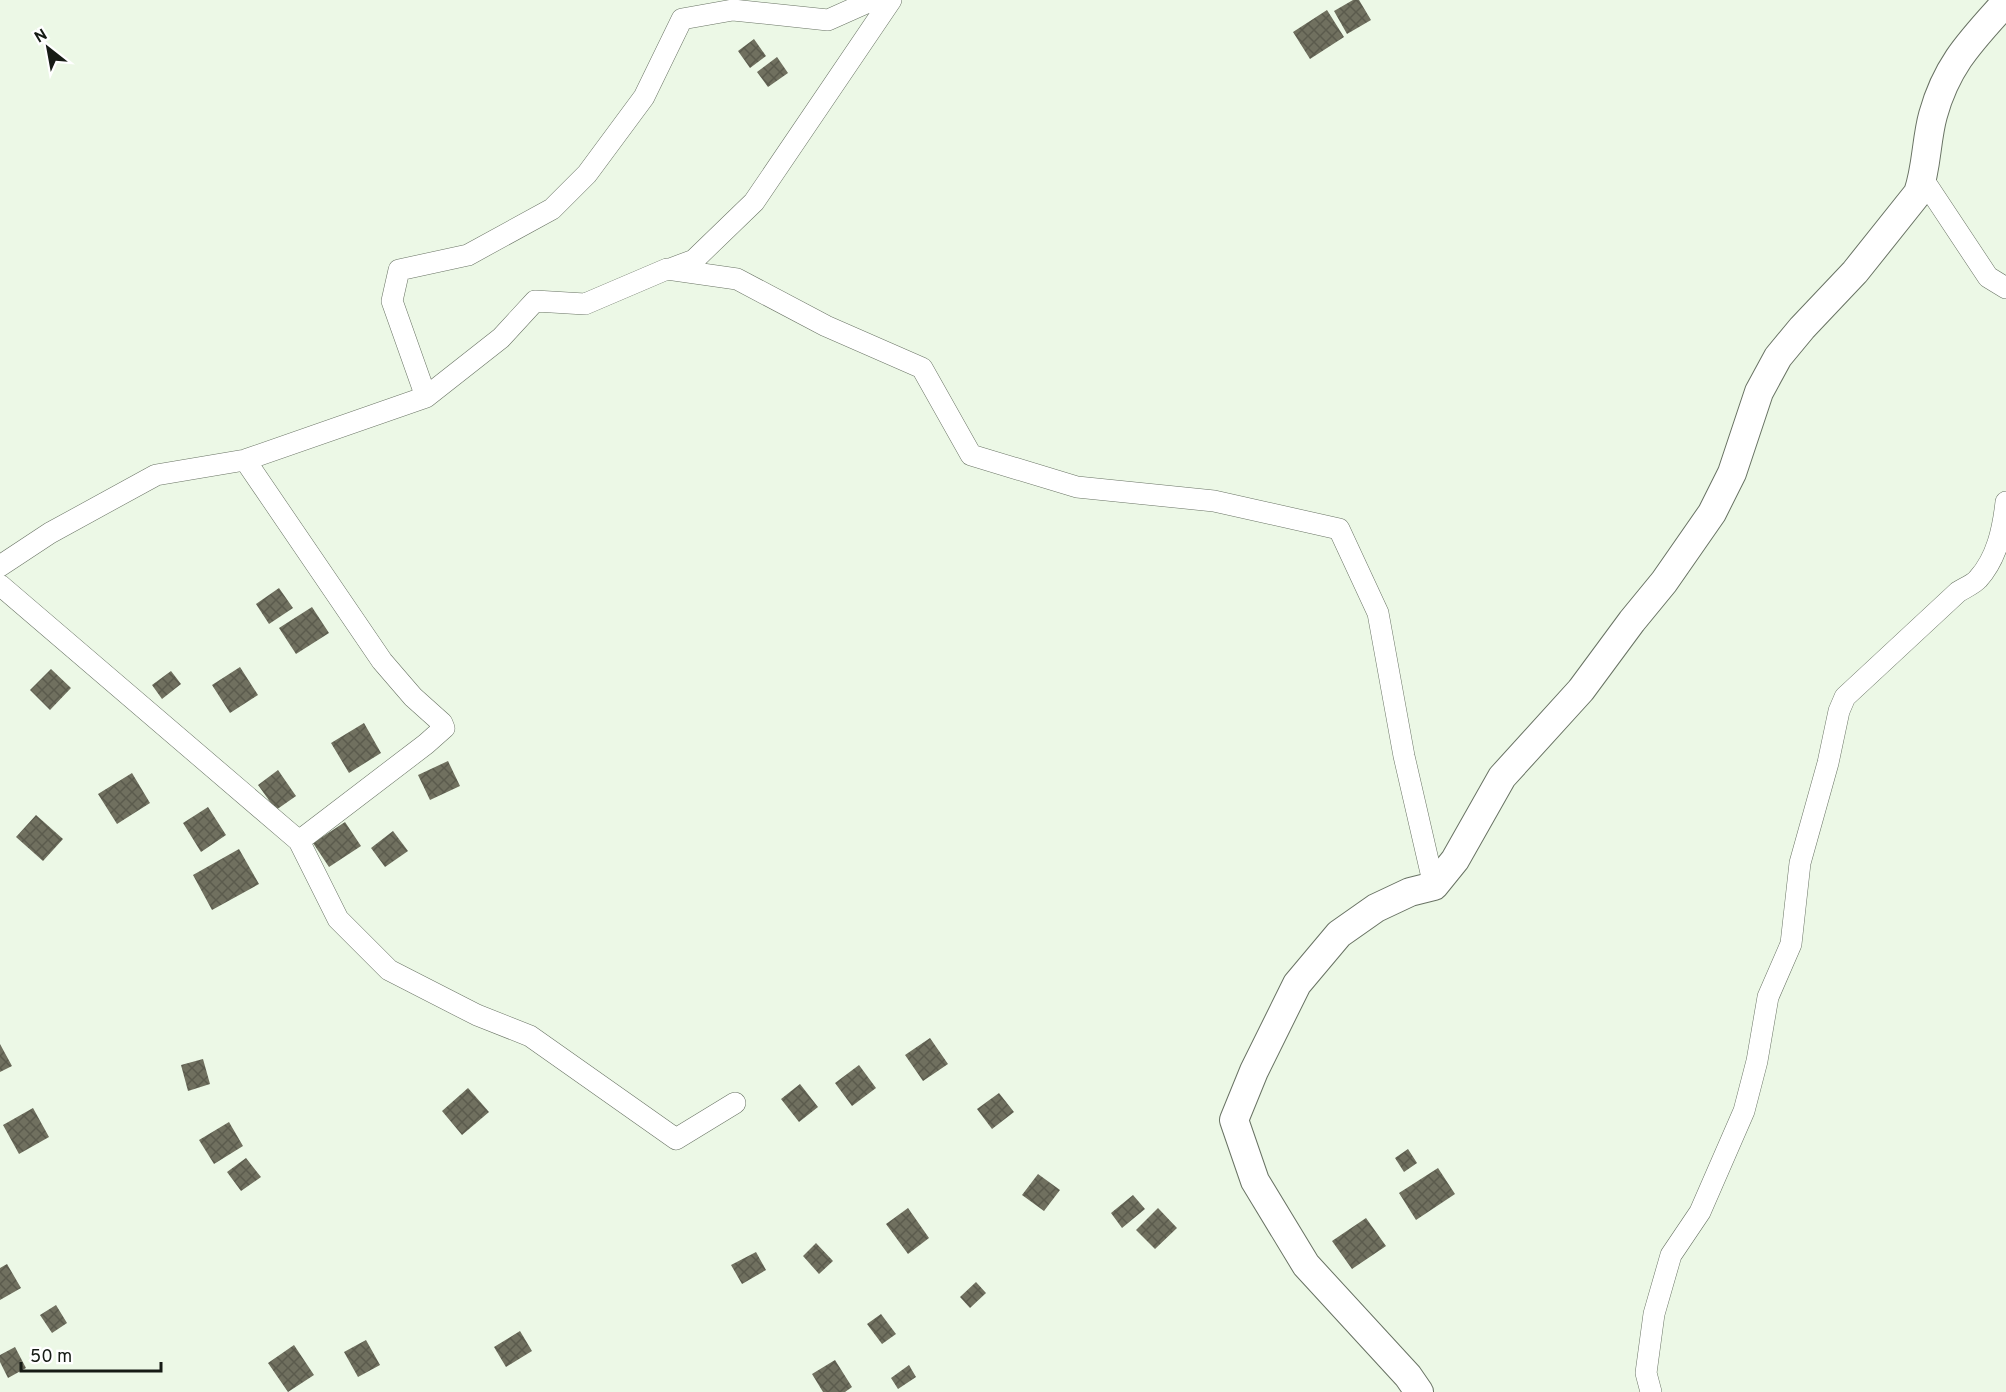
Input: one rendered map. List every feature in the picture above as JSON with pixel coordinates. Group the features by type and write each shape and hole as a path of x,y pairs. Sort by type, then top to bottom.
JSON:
{"street":[{"path":"426,397 392,301 399,270 468,255 552,209 587,174 644,97 682,19 733,10 828,20 873,0"},
{"path":"0,566 50,532 156,474 245,460 426,397 501,338 535,301 585,303 694,260 754,202 891,0"},
{"path":"1419,1392 1408,1376 1306,1265 1255,1181 1234,1120 1254,1071 1297,984 1339,934 1376,908 1410,892 1434,886 1455,860 1502,777 1581,690 1664,582 1712,513 1732,473 1759,392 1778,357 1855,272 1918,192 1923,179 1933,116 1945,80 1954,62 1971,39 2006,2"},
{"path":"1923,179 1988,278 2006,288"},
{"path":"667,269 737,279 826,326 922,368 971,455 1077,487 1214,501 1339,529 1378,613 1404,756 1434,886"},
{"path":"245,460 382,661 414,697 442,723 444,728 299,841"},
{"path":"1651,1392 1646,1373 1654,1314 1671,1255 1700,1212 1744,1111 1757,1061 1768,997 1791,944 1800,863 1828,763 1839,711 1845,697 1958,592 1977,581 1988,565 2002,533 2006,502"},
{"path":"0,585 299,841 338,919 389,970 477,1015 530,1036 675,1139 735,1103"}],"building":[{"path":"1353,0 1359,0 1371,20 1347,34 1334,11"},
{"path":"1327,10 1344,37 1310,59 1293,32"},
{"path":"754,39 766,56 750,68 738,51"},
{"path":"777,57 788,73 768,87 757,72"},
{"path":"279,588 293,608 269,624 256,604"},
{"path":"312,607 329,633 296,654 279,628"},
{"path":"240,667 258,695 230,713 212,685"},
{"path":"51,669 71,688 50,710 30,690"},
{"path":"171,671 181,684 162,699 152,685"},
{"path":"364,723 381,753 349,773 331,743"},
{"path":"448,761 460,786 430,800 418,775"},
{"path":"278,770 296,796 276,810 258,785"},
{"path":"132,773 150,803 117,824 98,794"},
{"path":"208,807 226,835 201,852 183,823"},
{"path":"36,815 63,839 43,861 16,837"},
{"path":"345,822 361,846 329,867 313,843"},
{"path":"393,831 408,851 385,867 371,848"},
{"path":"239,849 259,884 212,910 193,875"},
{"path":"930,1038 948,1064 923,1081 905,1055"},
{"path":"0,1044 12,1066 0,1072"},
{"path":"203,1059 210,1084 188,1091 181,1065"},
{"path":"859,1065 876,1088 852,1106 835,1083"},
{"path":"800,1084 818,1107 799,1122 781,1099"},
{"path":"468,1088 489,1112 462,1135 442,1111"},
{"path":"999,1093 1014,1112 992,1129 977,1109"},
{"path":"33,1108 49,1137 19,1154 3,1125"},
{"path":"229,1122 243,1146 214,1164 199,1140"},
{"path":"1408,1149 1417,1163 1404,1172 1395,1158"},
{"path":"246,1158 261,1177 241,1191 227,1172"},
{"path":"1438,1168 1455,1194 1416,1220 1399,1193"},
{"path":"1038,1174 1060,1190 1044,1211 1022,1195"},
{"path":"1133,1195 1145,1209 1122,1228 1111,1213"},
{"path":"908,1208 929,1238 908,1254 886,1224"},
{"path":"1158,1208 1177,1228 1155,1249 1136,1230"},
{"path":"1366,1218 1386,1246 1352,1269 1332,1241"},
{"path":"816,1243 833,1261 819,1274 803,1256"},
{"path":"756,1252 766,1270 742,1284 731,1265"},
{"path":"7,1264 21,1288 0,1300 0,1268"},
{"path":"976,1282 986,1293 970,1308 960,1297"},
{"path":"56,1305 67,1323 52,1333 40,1315"},
{"path":"881,1314 896,1334 882,1344 867,1324"},
{"path":"520,1331 532,1351 506,1367 494,1347"},
{"path":"366,1340 380,1365 358,1377 344,1352"},
{"path":"294,1345 314,1375 288,1392 268,1363"},
{"path":"15,1347 26,1368 8,1378 0,1362 0,1355"},
{"path":"835,1360 852,1387 845,1392 823,1392 812,1374"},
{"path":"909,1365 916,1377 898,1389 891,1378"}]}
